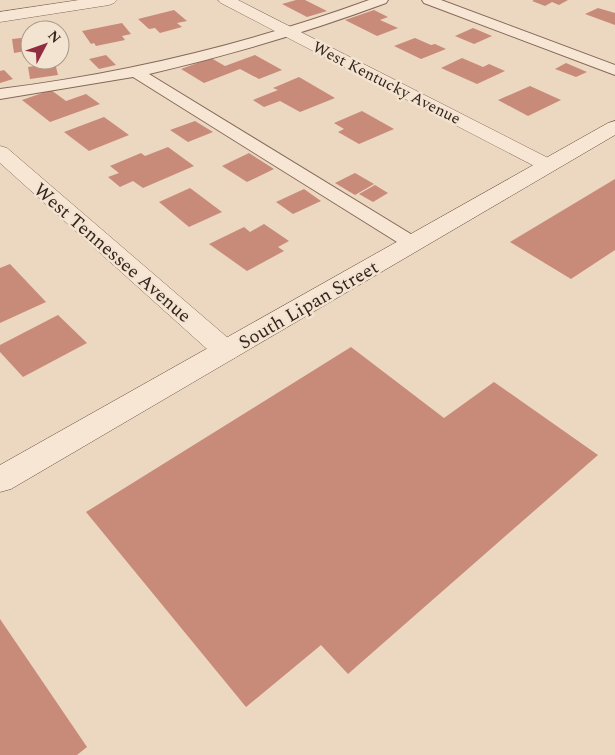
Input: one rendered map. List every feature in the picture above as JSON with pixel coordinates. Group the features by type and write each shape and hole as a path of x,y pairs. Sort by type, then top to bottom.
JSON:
{"street":[{"path":"0,17 110,0"},
{"name":"West Kentucky Avenue","path":"226,0 547,165"},
{"name":"South Lipan Street","path":"0,480 615,127"},
{"name":"West Tennessee Avenue","path":"0,152 226,351"}],"lane":[{"path":"0,94 97,79 241,47 291,33 381,0"},
{"path":"429,0 615,70"},
{"path":"134,71 412,243"}],"building":[{"path":"296,0 305,0 327,11 307,17 282,4"},
{"path":"568,0 559,5 552,2 545,6 532,1"},
{"path":"598,8 615,13 615,25 585,14"},
{"path":"174,10 187,21 177,23 182,27 160,33 155,28 149,29 138,19"},
{"path":"374,10 388,17 380,20 398,28 377,36 345,20"},
{"path":"122,23 131,34 122,36 125,40 96,46 94,43 91,44 82,31"},
{"path":"473,28 492,36 474,44 455,36"},
{"path":"20,38 20,52 14,53 12,39"},
{"path":"415,38 446,49 421,59 394,46"},
{"path":"106,55 116,65 99,69 89,59"},
{"path":"255,55 282,70 259,79 240,69 204,83 181,69 211,58 225,66"},
{"path":"462,58 483,67 489,64 505,71 477,84 441,68"},
{"path":"566,63 587,72 576,77 555,69"},
{"path":"4,70 13,79 0,83 0,71"},
{"path":"28,70 57,70 58,75 30,79"},
{"path":"299,77 335,98 300,112 280,101 264,107 253,100 278,90 273,88"},
{"path":"530,86 561,100 528,116 498,100"},
{"path":"51,90 66,101 86,94 100,104 50,122 22,100"},
{"path":"362,111 394,129 359,144 338,132 344,129 334,123"},
{"path":"104,117 129,135 89,151 64,132"},
{"path":"195,121 213,132 188,142 170,130"},
{"path":"168,147 194,166 143,188 133,181 120,187 108,177 119,173 110,166 141,153 145,156"},
{"path":"249,153 274,169 247,182 222,166"},
{"path":"355,173 374,184 355,195 335,183"},
{"path":"615,179 615,250 571,279 510,242"},
{"path":"375,185 388,193 373,202 359,194"},
{"path":"190,188 222,212 189,227 159,202"},
{"path":"304,189 321,201 293,214 276,202"},
{"path":"264,224 289,241 278,247 284,251 247,271 209,244 244,227 250,232"},
{"path":"10,264 46,302 0,323 0,268"},
{"path":"58,315 87,343 23,377 0,352 0,345"},
{"path":"351,347 444,418 494,382 598,455 348,674 321,645 246,707 86,512"},
{"path":"0,619 87,747 77,755 0,755"}]}
